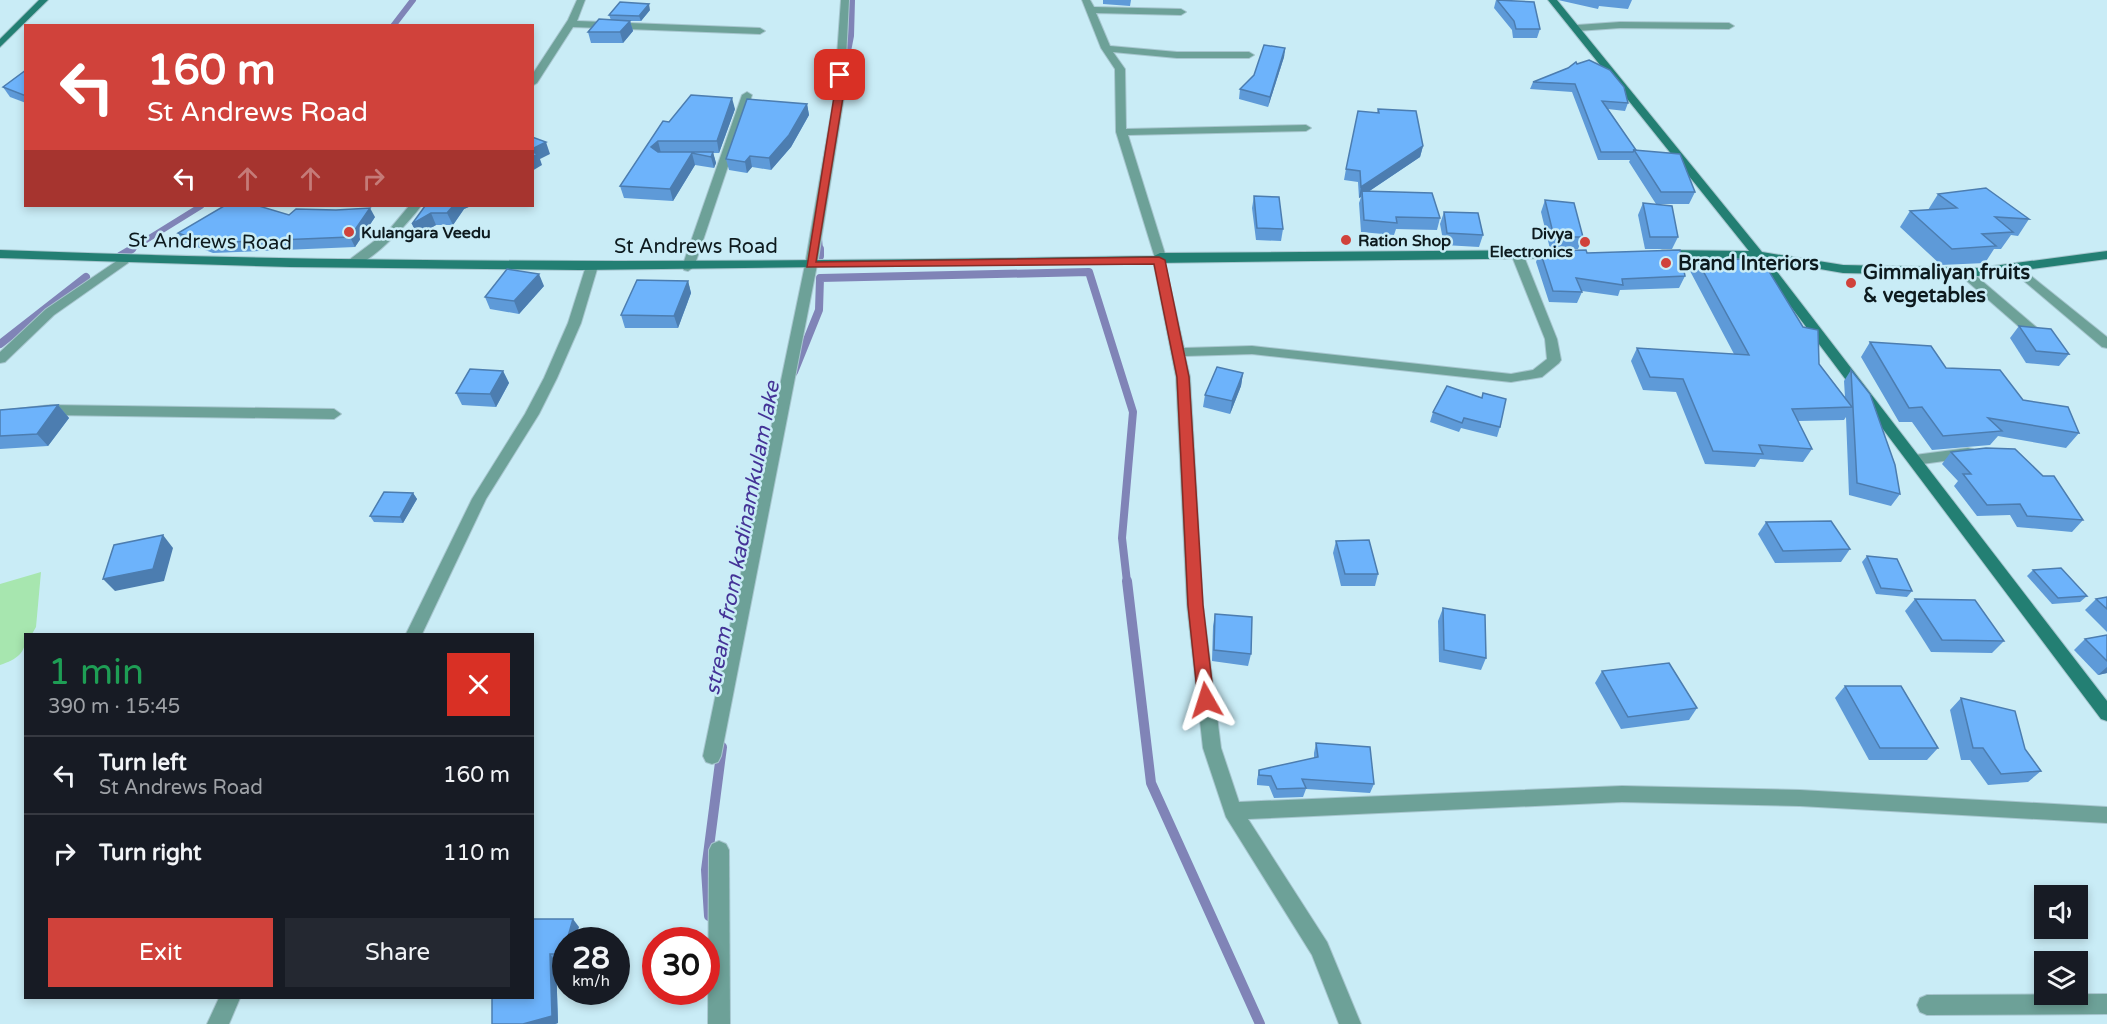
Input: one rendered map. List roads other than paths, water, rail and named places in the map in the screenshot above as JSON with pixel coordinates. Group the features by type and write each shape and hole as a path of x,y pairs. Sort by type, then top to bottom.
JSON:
{"main road":[{"path":"0,44 44,0"},
{"path":"1552,0 1577,28 1758,255 2107,714"},
{"name":"St Andrews Road","path":"0,255 124,260 688,267 1574,254"},
{"path":"1643,254 1758,255 1843,269 1965,272 2107,255"}],"street":[{"path":"534,80 570,24 581,0"},
{"path":"712,756 810,265 839,97 845,0"},
{"path":"1180,12 1087,5 1106,48 1120,69 1121,132 1160,259 1183,377 1195,605 1212,748 1233,811 1320,949 1350,1024"},
{"path":"570,24 760,32"},
{"path":"1577,28 1620,25 1729,26"},
{"path":"1106,48 1177,55 1249,56"},
{"path":"688,267 720,158 747,95"},
{"path":"1121,132 1306,128"},
{"path":"353,263 393,232 414,207"},
{"path":"1178,352 1252,350 1511,378 1537,374 1554,360 1551,339 1517,254"},
{"path":"0,359 6,348 50,312 124,260"},
{"path":"415,633 429,609 478,500 532,413 561,356 582,305 592,267"},
{"path":"2015,267 2107,344"},
{"path":"1965,272 2037,335"},
{"path":"0,416 51,410 334,414"},
{"path":"1915,460 1988,453"},
{"path":"1233,811 1622,794 1800,798 2107,815"},
{"path":"719,849 719,1024"},
{"path":"219,1024 230,999"},
{"path":"1927,1005 2107,1004"}],"waterway":[{"path":"395,24 413,0"},
{"path":"844,72 851,36 852,0"},
{"path":"130,250 199,207"},
{"path":"819,238 820,250"},
{"path":"120,256 132,249"},
{"path":"820,250 820,256"},
{"path":"794,372 819,310 820,278 1089,272 1133,412 1122,538 1127,582"},
{"path":"0,344 86,277"},
{"path":"1127,581 1151,783 1260,1024"},
{"name":"stream from kadinamkulam lake","path":"709,916 706,870 722,747"}],"place":[{"name":"Kulangara Veedu","path":"349,232"},
{"name":"Ration Shop","path":"1346,240"},
{"name":"Divya Electronics","path":"1585,242"},
{"name":"Brand Interiors","path":"1666,263"},
{"name":"Gimmaliyan fruits & vegetables","path":"1851,283"}]}
